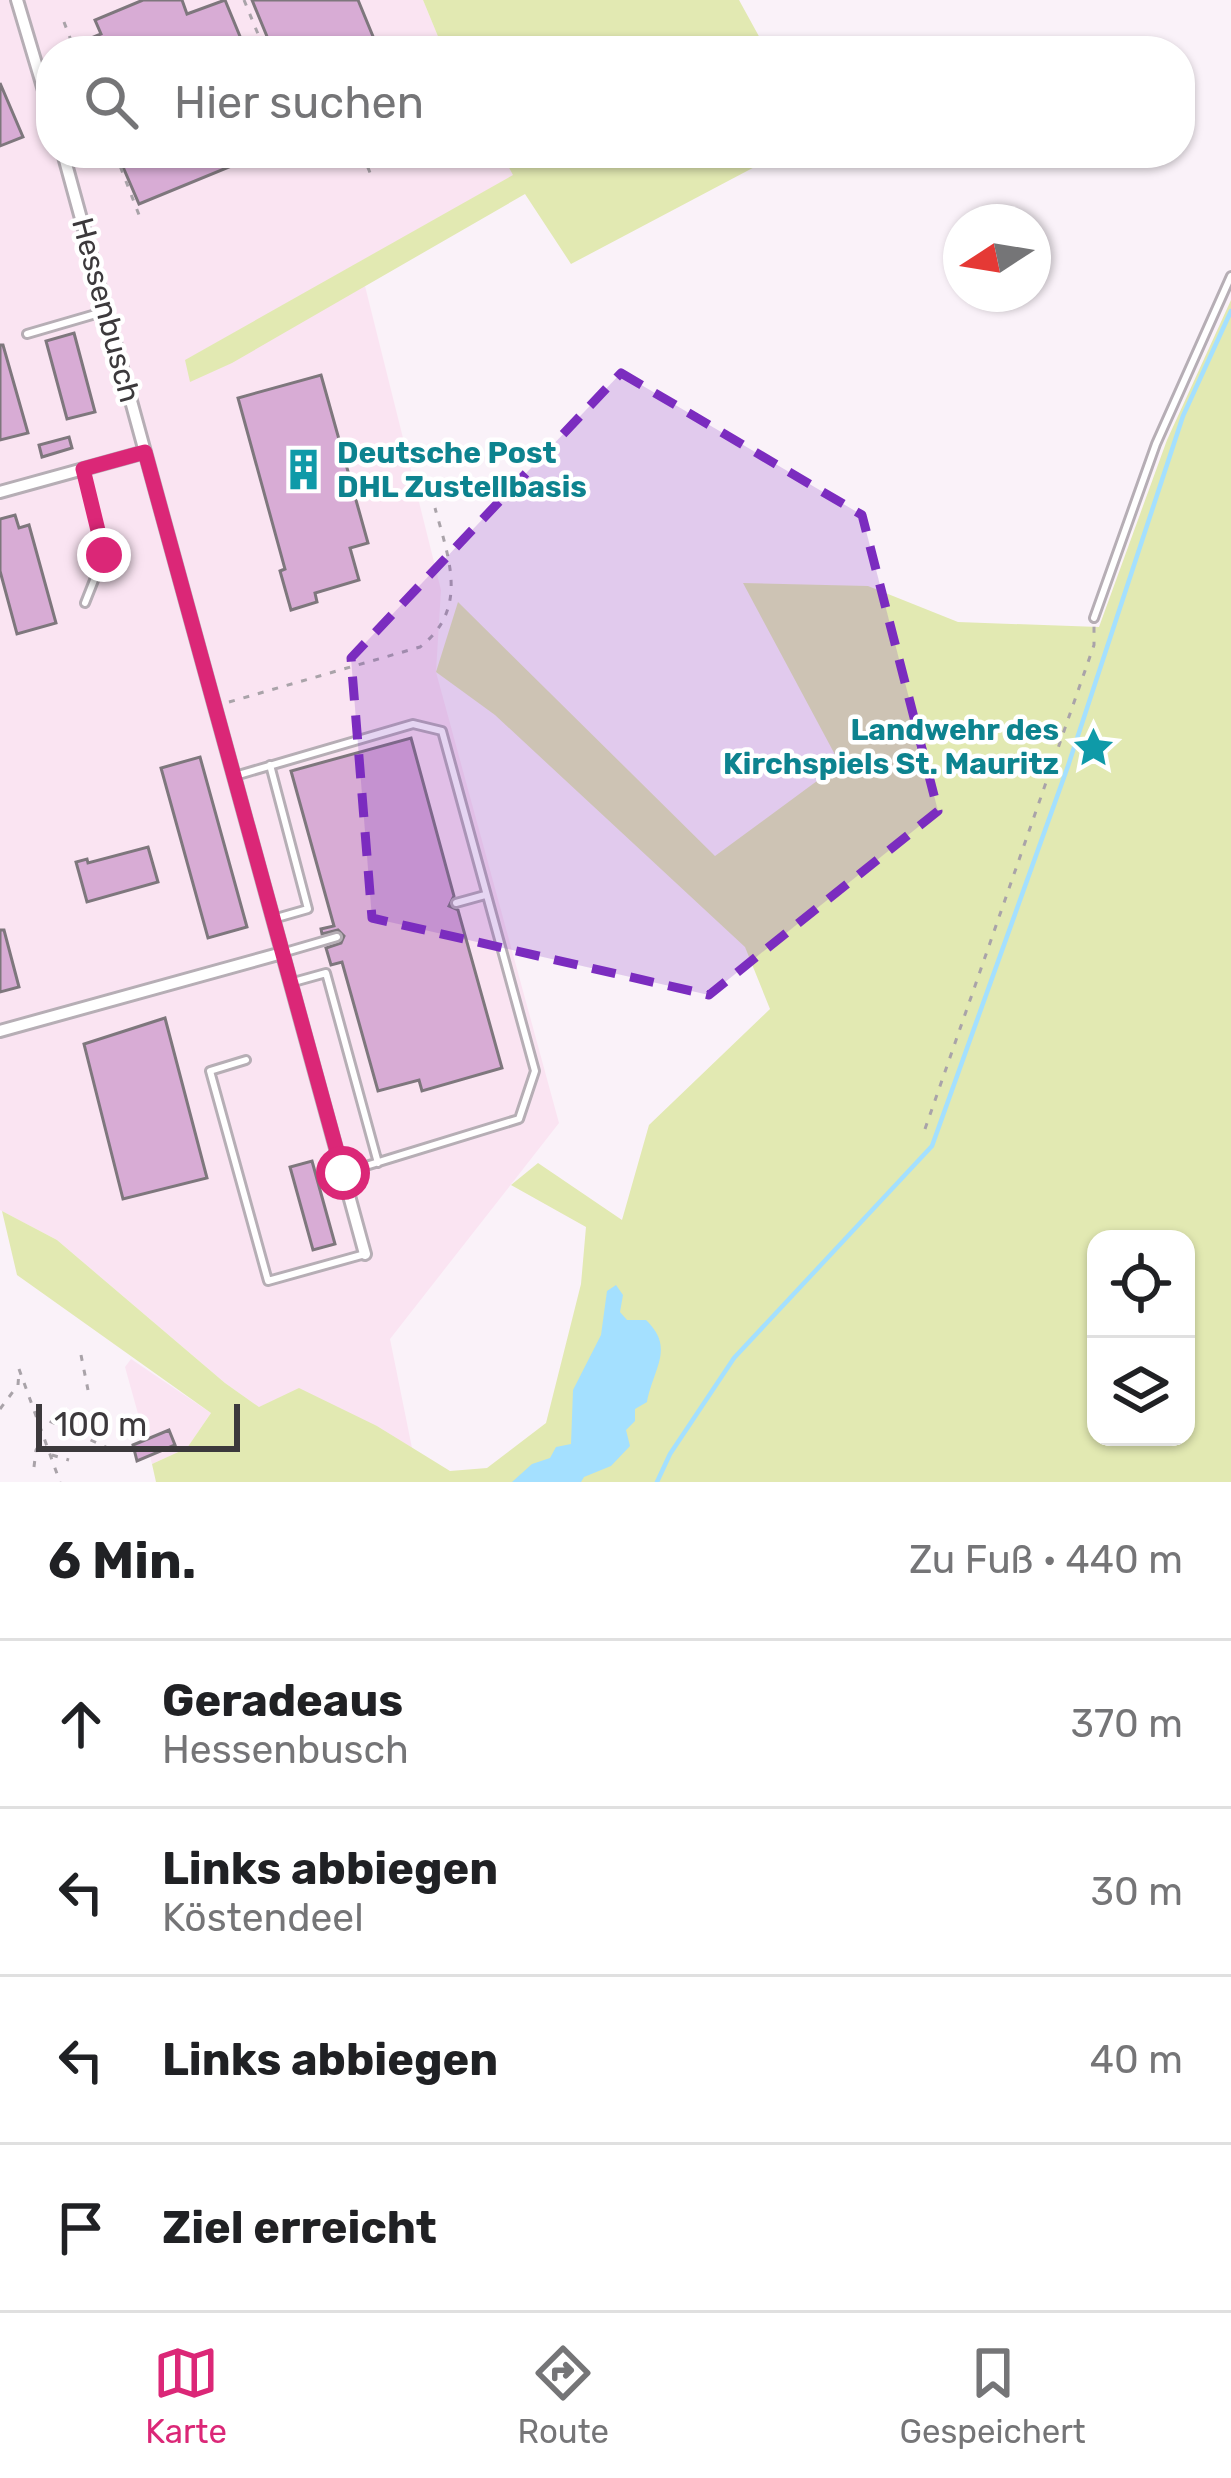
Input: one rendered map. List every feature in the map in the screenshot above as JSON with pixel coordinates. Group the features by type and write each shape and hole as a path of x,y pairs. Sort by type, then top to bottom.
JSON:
{"street":[{"path":"17,0 36,64"},
{"name":"Hessenbusch","path":"67,168 365,1254"},
{"path":"0,492 145,452"},
{"path":"0,1031 282,952"}],"lane":[{"path":"1094,618 1156,444 1231,276"},
{"path":"27,334 106,311"},
{"path":"83,469 104,555 85,604"},
{"path":"235,776 413,724 442,731 535,1071 519,1119 343,1173"},
{"path":"270,765 308,909 273,919"},
{"path":"456,903 485,895"},
{"path":"282,952 337,937"},
{"path":"290,983 326,973 379,1163"},
{"path":"246,1060 210,1071 268,1281 365,1254"}],"path":[{"path":"244,0 259,36"},
{"path":"64,22 69,36"},
{"path":"121,168 141,220"},
{"path":"368,168 373,180"},
{"path":"215,705 420,647 430,639 453,599 454,580 435,508"},
{"path":"925,1129 1094,645 1094,618"},
{"path":"81,1355 88,1390"},
{"path":"0,1409 17,1385 20,1369 60,1482"},
{"path":"35,1414 108,1448"},
{"path":"34,1467 36,1450 44,1439"},
{"path":"47,1449 69,1460"}],"highlighted area":[{"path":"621,373 862,515 938,811 709,995 372,918 351,658"}],"shaded area":[{"path":"0,0 423,0 438,36 36,36 36,168 510,168 514,175 186,360 365,286 441,590 436,672 559,1123 390,1339 412,1448 377,1426 259,1407 57,1240 0,1210"},
{"path":"131,1359 211,1413 187,1448 152,1464 125,1367"}],"green space":[{"path":"423,0 739,0 759,36 438,36"},
{"path":"509,168 753,168 571,264 525,194 232,363 190,382 185,360 513,175"},
{"path":"1231,300 1231,1482 156,1482 152,1464 187,1448 211,1413 17,1275 2,1211 57,1240 259,1407 299,1388 377,1426 450,1471 487,1468 546,1423 581,1284 586,1227 511,1185 538,1163 622,1220 649,1125 770,1009 745,947 495,715 436,672 458,602 715,856 840,764 743,583 868,586 958,622 1099,627 1167,440"}],"water":[{"path":"616,1285 623,1295 620,1312 627,1320 646,1320 661,1349 647,1402 635,1409 635,1421 626,1430 630,1446 611,1466 581,1482 512,1482 532,1464 550,1458 556,1447 571,1444 573,1390 601,1335 607,1291"}],"building":[{"path":"143,0 182,0 187,14 225,0 240,36 96,36 101,34 95,20"},
{"path":"252,0 358,0 373,36 267,36"},
{"path":"0,83 23,137 0,146"},
{"path":"123,168 227,168 139,204"},
{"path":"74,333 95,412 67,419 46,341"},
{"path":"0,345 28,433 0,440"},
{"name":"Deutsche Post DHL Zustellbasis","path":"321,375 368,543 350,548 359,580 315,593 317,602 291,610 280,571 285,569 238,398"},
{"path":"69,437 72,448 42,457 39,445"},
{"path":"15,515 19,528 29,525 56,623 17,634 0,571 0,519"},
{"path":"411,738 454,896 449,906 458,910 502,1068 422,1091 419,1080 378,1091 342,962 331,965 326,948 341,943 344,936 338,930 322,934 321,929 334,926 291,771"},
{"path":"200,757 247,927 208,938 161,768"},
{"path":"148,847 158,882 87,902 76,862"},
{"path":"0,930 4,930 19,987 0,992"},
{"path":"165,1018 207,1178 123,1199 84,1044"},
{"path":"312,1161 335,1244 313,1250 290,1167"},
{"path":"169,1430 175,1445 137,1461 133,1445"}],"waterway":[{"path":"657,1482 670,1454 734,1358 932,1146 1068,766 1183,416 1231,311"}],"place":[{"name":"Deutsche Post DHL Zustellbasis","path":"303,470"},
{"name":"Landwehr des Kirchspiels St. Mauritz","path":"1093,747"}],"route":[{"path":"104,555 83,469 145,452 343,1173"}]}
